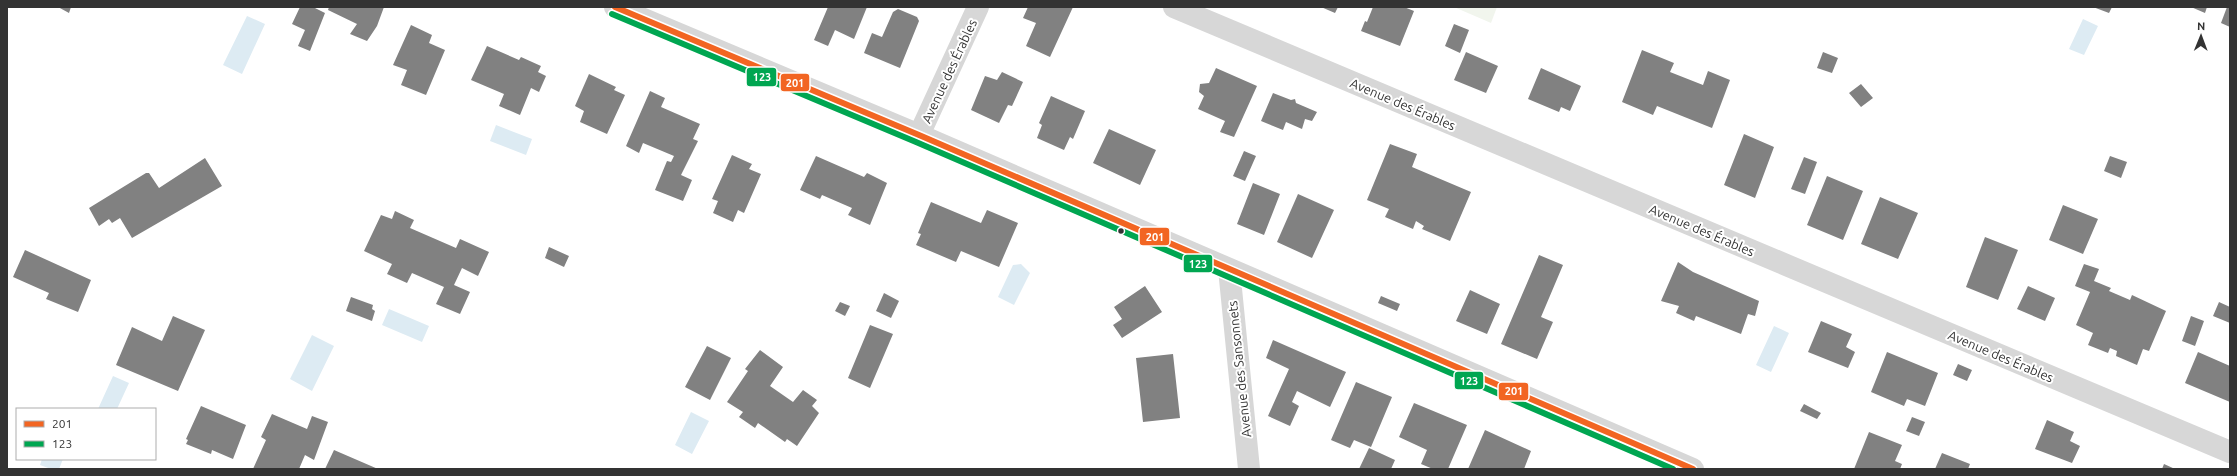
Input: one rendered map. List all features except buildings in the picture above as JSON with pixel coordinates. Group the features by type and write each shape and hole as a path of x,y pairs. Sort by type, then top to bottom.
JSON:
{"street":[{"path":"615,7 919,135 1693,469"},
{"name":"Avenue des Érables","path":"919,135 978,7"},
{"name":"Avenue des Érables","path":"1174,7 2230,452"},
{"name":"Avenue des Sansonnets","path":"1229,269 1249,469"}],"shaded area":[{"path":"1454,7 1497,7 1491,23"},
{"path":"247,16 265,24 242,74 223,65"},
{"path":"2083,19 2098,26 2084,55 2069,49"},
{"path":"496,125 532,139 526,155 490,141"},
{"path":"1021,264 1030,273 1014,305 998,297 1013,265"},
{"path":"389,309 429,326 422,342 382,325"},
{"path":"1774,326 1789,333 1771,372 1756,365"},
{"path":"312,335 334,346 312,391 290,379"},
{"path":"113,376 129,383 117,408 98,408"},
{"path":"691,412 709,421 692,454 675,445"},
{"path":"42,460 63,460 59,469 51,469 40,465"}],"transit line":[{"name":"201","path":"615,7 919,135 1693,469"},
{"name":"123","path":"612,14 916,142 1673,469"}]}
